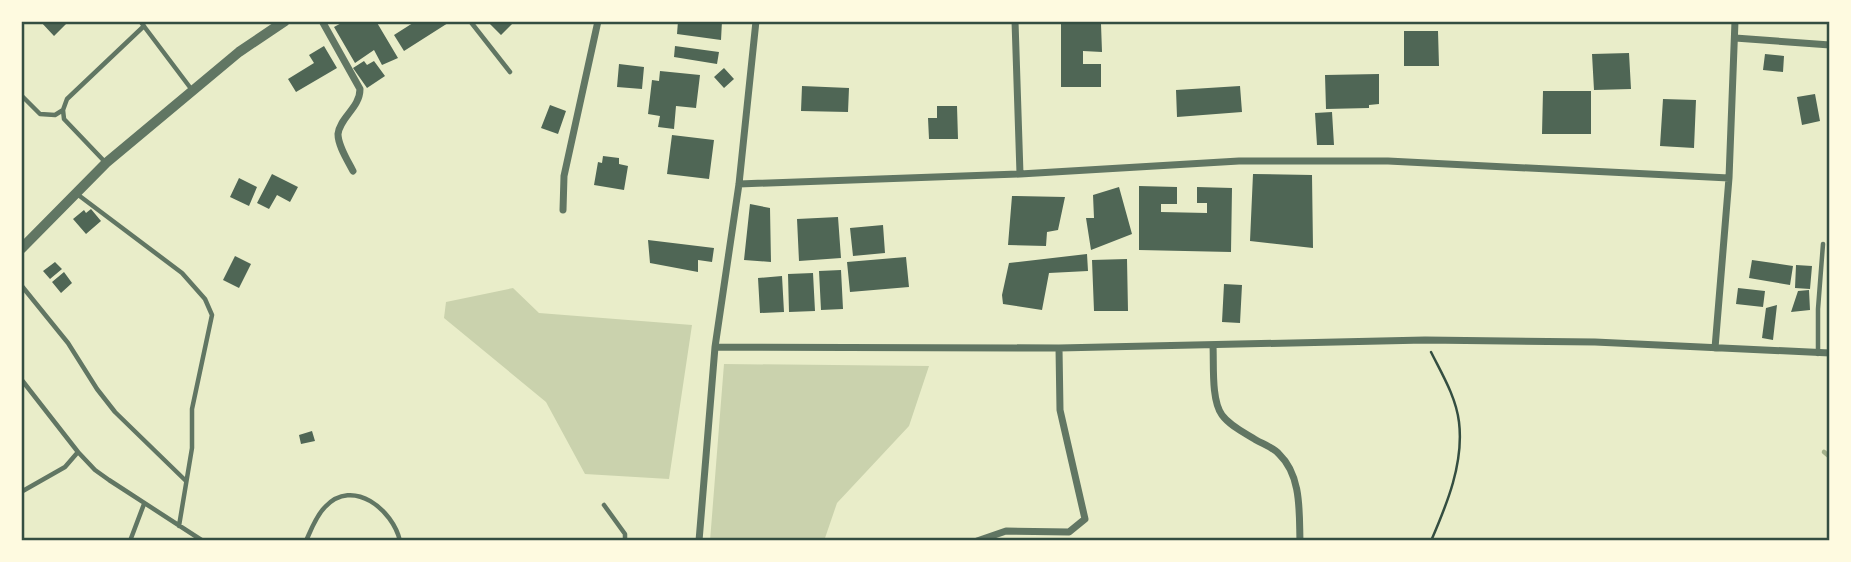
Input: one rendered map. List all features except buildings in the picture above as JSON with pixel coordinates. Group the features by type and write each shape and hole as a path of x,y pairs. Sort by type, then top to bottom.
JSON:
{"street":[{"path":"23,243 106,163 239,52 285,21"},
{"path":"323,21 360,89 357,104 338,133 353,171"},
{"path":"563,210 564,176 598,21"},
{"path":"699,541 715,347 739,184 756,21"},
{"path":"1015,21 1020,174"},
{"path":"1715,348 1729,178 1735,21"},
{"path":"1735,38 1830,45"},
{"path":"739,184 1020,174 1238,161 1388,161 1729,178"},
{"path":"715,347 1059,348 1425,340 1595,341 1830,353"},
{"path":"1213,346 1214,386 1221,414 1233,425 1280,454 1290,471 1299,498 1300,541"},
{"path":"977,541 1006,531 1069,532 1085,519 1060,410 1059,348"}],"lane":[{"path":"470,21 510,72"},
{"path":"106,163 64,120 63,110 67,99 142,23 193,91"},
{"path":"21,95 40,114 54,116 63,110"},
{"path":"76,193 181,273 205,299 212,315 192,409 192,447 179,526"},
{"path":"1818,354 1818,309 1824,244"},
{"path":"21,285 68,343 115,412 187,481"},
{"path":"21,379 78,453 95,470 203,541"},
{"path":"21,492 65,467 78,453"},
{"path":"306,541 325,507 342,497 353,495 373,501 391,521 400,541"},
{"path":"130,541 144,504"},
{"path":"604,505 625,534 625,541"}],"path":[{"path":"1425,340 1451,393 1459,421 1459,455 1448,500 1431,541"}],"green space":[{"path":"513,288 539,313 692,325 669,479 585,474 546,402 444,318 446,302"},
{"path":"724,364 929,366 909,426 837,503 824,541 710,541"}],"waterway":[{"path":"1824,452 1830,457"}]}
